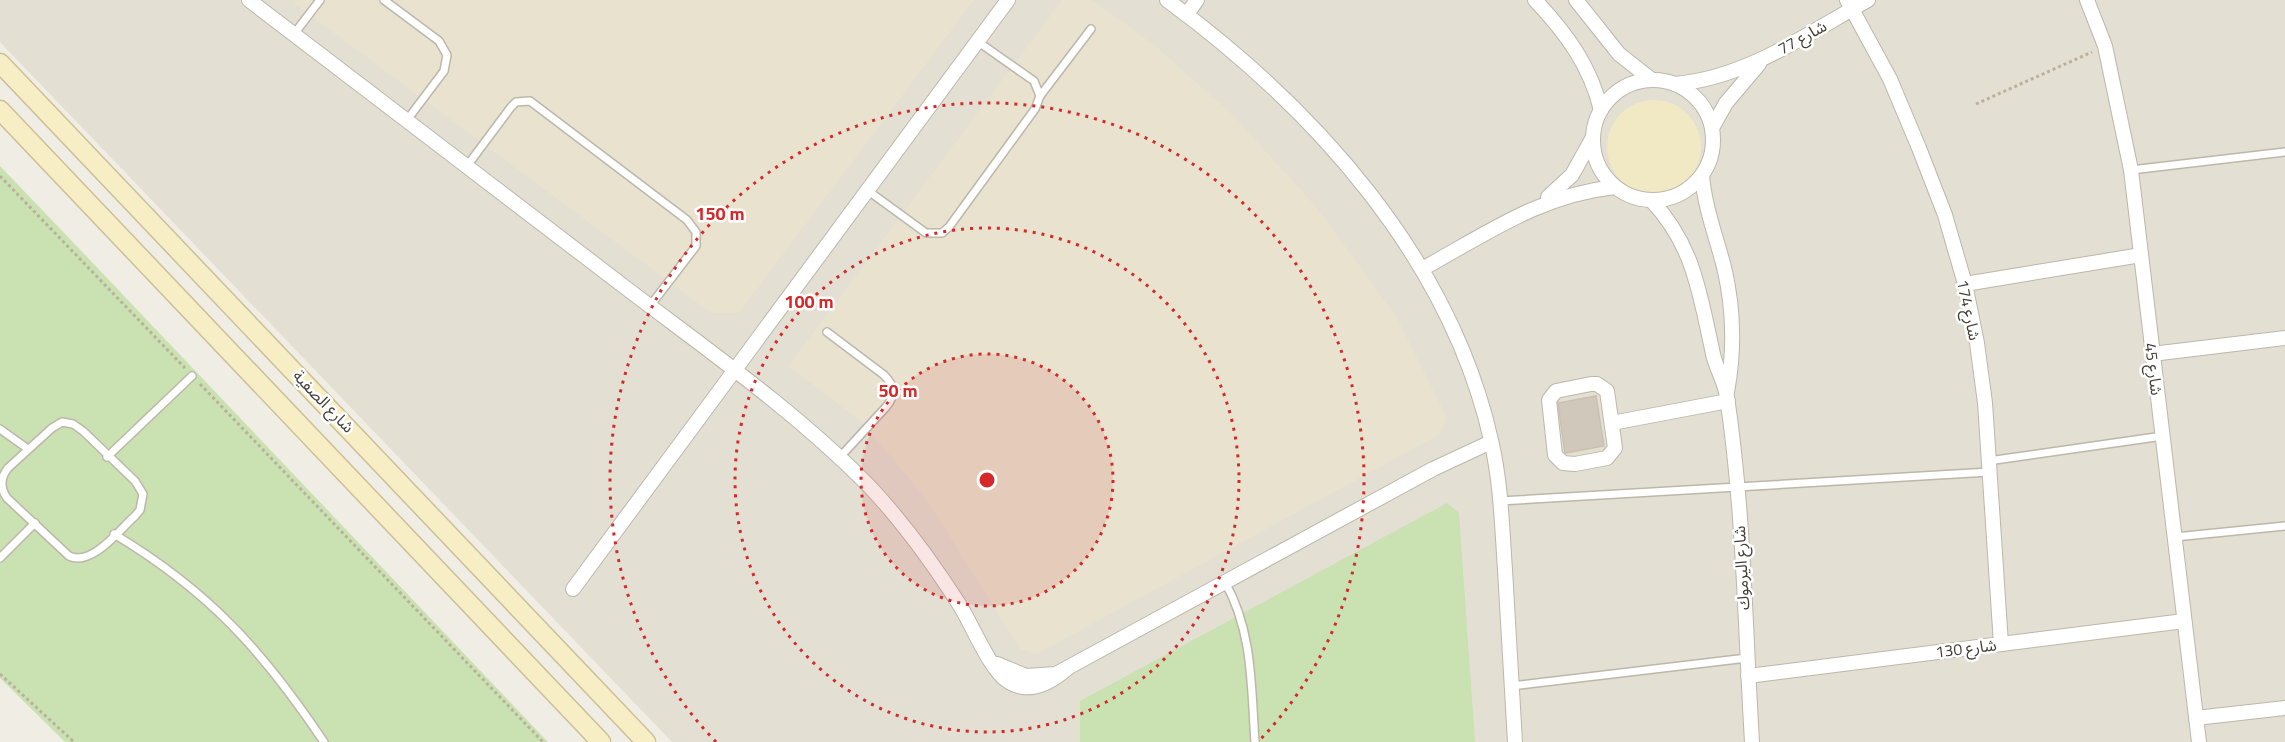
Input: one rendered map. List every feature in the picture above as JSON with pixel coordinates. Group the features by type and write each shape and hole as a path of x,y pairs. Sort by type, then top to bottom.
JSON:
{"main road":[{"name":"شارع الصفية","path":"0,63 646,742"},
{"name":"شارع الصفية","path":"0,110 601,742"}],"street":[{"path":"249,0 734,369 840,457 906,528 935,567 993,666 1007,681 1027,688 1048,683 1068,668 1225,582 1433,469 1491,442"},
{"path":"573,589 1008,0"},
{"path":"1167,0 1276,90 1354,175 1422,269 1456,335 1482,405 1491,442 1500,501 1515,742"},
{"path":"1186,14 1197,0"},
{"path":"1535,0 1554,20 1587,66 1601,110"},
{"path":"1576,0 1619,54 1652,80"},
{"name":"شارع 77","path":"1675,84 1722,77 1767,57 1850,4 1868,0"},
{"name":"شارع 45","path":"2087,0 2105,46 2131,170 2199,742"},
{"name":"شارع 174","path":"1850,4 1890,79 1919,148 1945,215 1965,284 1978,353 2001,644"},
{"name":"شارع 77","path":"1712,128 1732,95 1767,57"},
{"path":"1540,204 1572,175 1593,137 1601,110 1617,92 1634,84 1652,80 1675,84 1699,102 1712,128 1713,145 1710,161 1702,176 1679,195 1651,200 1638,199 1615,187 1598,164 1593,137"},
{"name":"شارع اليرموك","path":"1702,176 1708,215 1724,267 1733,322 1734,345 1727,397"},
{"path":"1422,269 1540,204 1577,192 1615,187"},
{"name":"شارع اليرموك","path":"1651,200 1664,214 1685,245 1692,263 1714,357 1727,397 1736,488 1752,742"},
{"path":"1965,284 2140,255"},
{"path":"2152,354 2285,338"},
{"path":"1597,384 1607,391 1612,423 1615,447 1607,458 1569,465 1563,463 1555,455 1549,400 1556,391 1597,384"},
{"path":"1612,423 1727,397"},
{"name":"شارع 130","path":"1748,676 2184,621"},
{"path":"2196,718 2285,708"}],"lane":[{"path":"294,34 320,0"},
{"path":"384,0 439,41 447,55 444,71 406,120"},
{"path":"867,190 926,233 942,232 1035,109 1040,96 1091,29"},
{"path":"977,41 1034,81 1040,96"},
{"path":"467,166 511,107 523,100 530,101 687,220 696,232 696,246 650,306"},
{"path":"2131,170 2285,152"},
{"path":"827,332 891,381 894,391 892,400 840,457"},
{"path":"107,457 192,376"},
{"path":"68,423 82,431 107,457 135,481 143,494 140,510 90,555 80,559 69,556 7,498 1,486 4,473 57,424 68,423"},
{"path":"0,429 28,449"},
{"path":"1500,501 1736,488 1988,467 2163,436"},
{"path":"0,558 35,523"},
{"path":"2175,537 2285,526"},
{"path":"114,534 158,560 230,621 272,668 324,742"},
{"path":"1225,582 1241,615 1247,638 1255,742"},
{"path":"1512,686 1746,658"}],"path":[{"path":"1976,104 2105,46"},
{"path":"0,176 543,742"},
{"path":"0,674 74,742"}],"shaded area":[{"path":"0,0 2285,0 2285,742 672,742 0,42"},
{"path":"295,0 974,0 739,313 711,313 295,4"},
{"path":"1062,0 1092,0 1153,44 1233,115 1318,209 1396,316 1447,418 1439,435 1037,654 1020,649 928,501 862,422 788,366"}],"green space":[{"path":"0,166 548,742 65,742 0,678"},
{"path":"1447,503 1459,513 1475,742 1080,742 1080,701"}],"sand":[{"path":"1654,100 1672,104 1687,114 1697,129 1701,147 1697,165 1687,180 1672,190 1654,194 1636,190 1621,180 1611,165 1607,147 1611,129 1621,114 1636,104"}],"building":[{"path":"1596,396 1604,446 1565,453 1558,403"}]}
